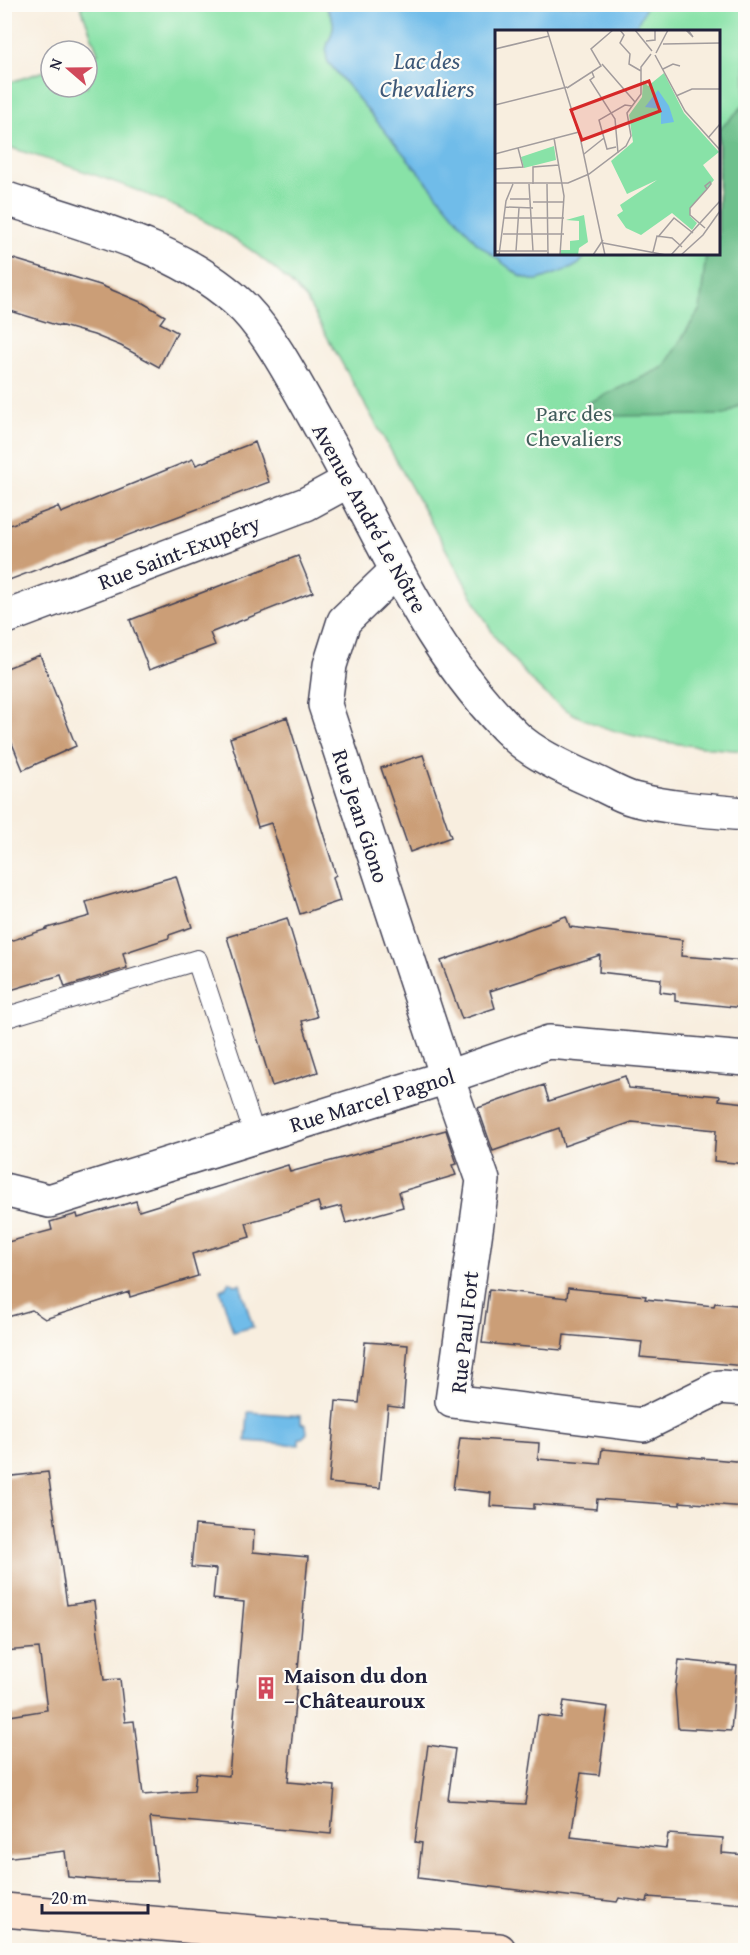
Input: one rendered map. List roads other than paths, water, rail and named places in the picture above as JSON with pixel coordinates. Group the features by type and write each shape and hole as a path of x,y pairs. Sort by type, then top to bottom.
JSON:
{"main road":[{"path":"5,1915 498,1950"}],"street":[{"name":"Avenue André Le Nôtre","path":"4,198 153,248 220,286 246,310 267,338 298,389 350,480 396,571 465,682 518,739 565,769 632,799 746,814"},
{"name":"Rue Saint-Exupéry","path":"4,618 306,504 350,480"},
{"name":"Rue Jean Giono","path":"396,571 344,621 330,664 325,705 447,1077"},
{"name":"Rue Marcel Pagnol","path":"4,1190 49,1202 447,1077 549,1042 746,1059"},
{"name":"Rue Paul Fort","path":"447,1077 483,1180 452,1401 643,1425 720,1387 746,1389"}],"lane":[{"path":"4,1018 197,960 255,1136"}],"water":[{"name":"Lac des Chevaliers","path":"324,5 647,5 634,30 495,30 495,255 586,255 579,264 538,280 531,280 520,276 477,243 328,62 327,47 333,29 330,14"},
{"path":"229,1281 235,1285 240,1284 253,1327 233,1332 220,1290 225,1288"},
{"path":"248,1412 301,1416 301,1423 306,1425 307,1433 303,1438 299,1438 299,1445 246,1441"}],"place":[{"name":"Maison du don – Châteauroux","path":"266,1688"}],"park label":[{"name":"Parc des Chevaliers","path":"574,426"}]}
